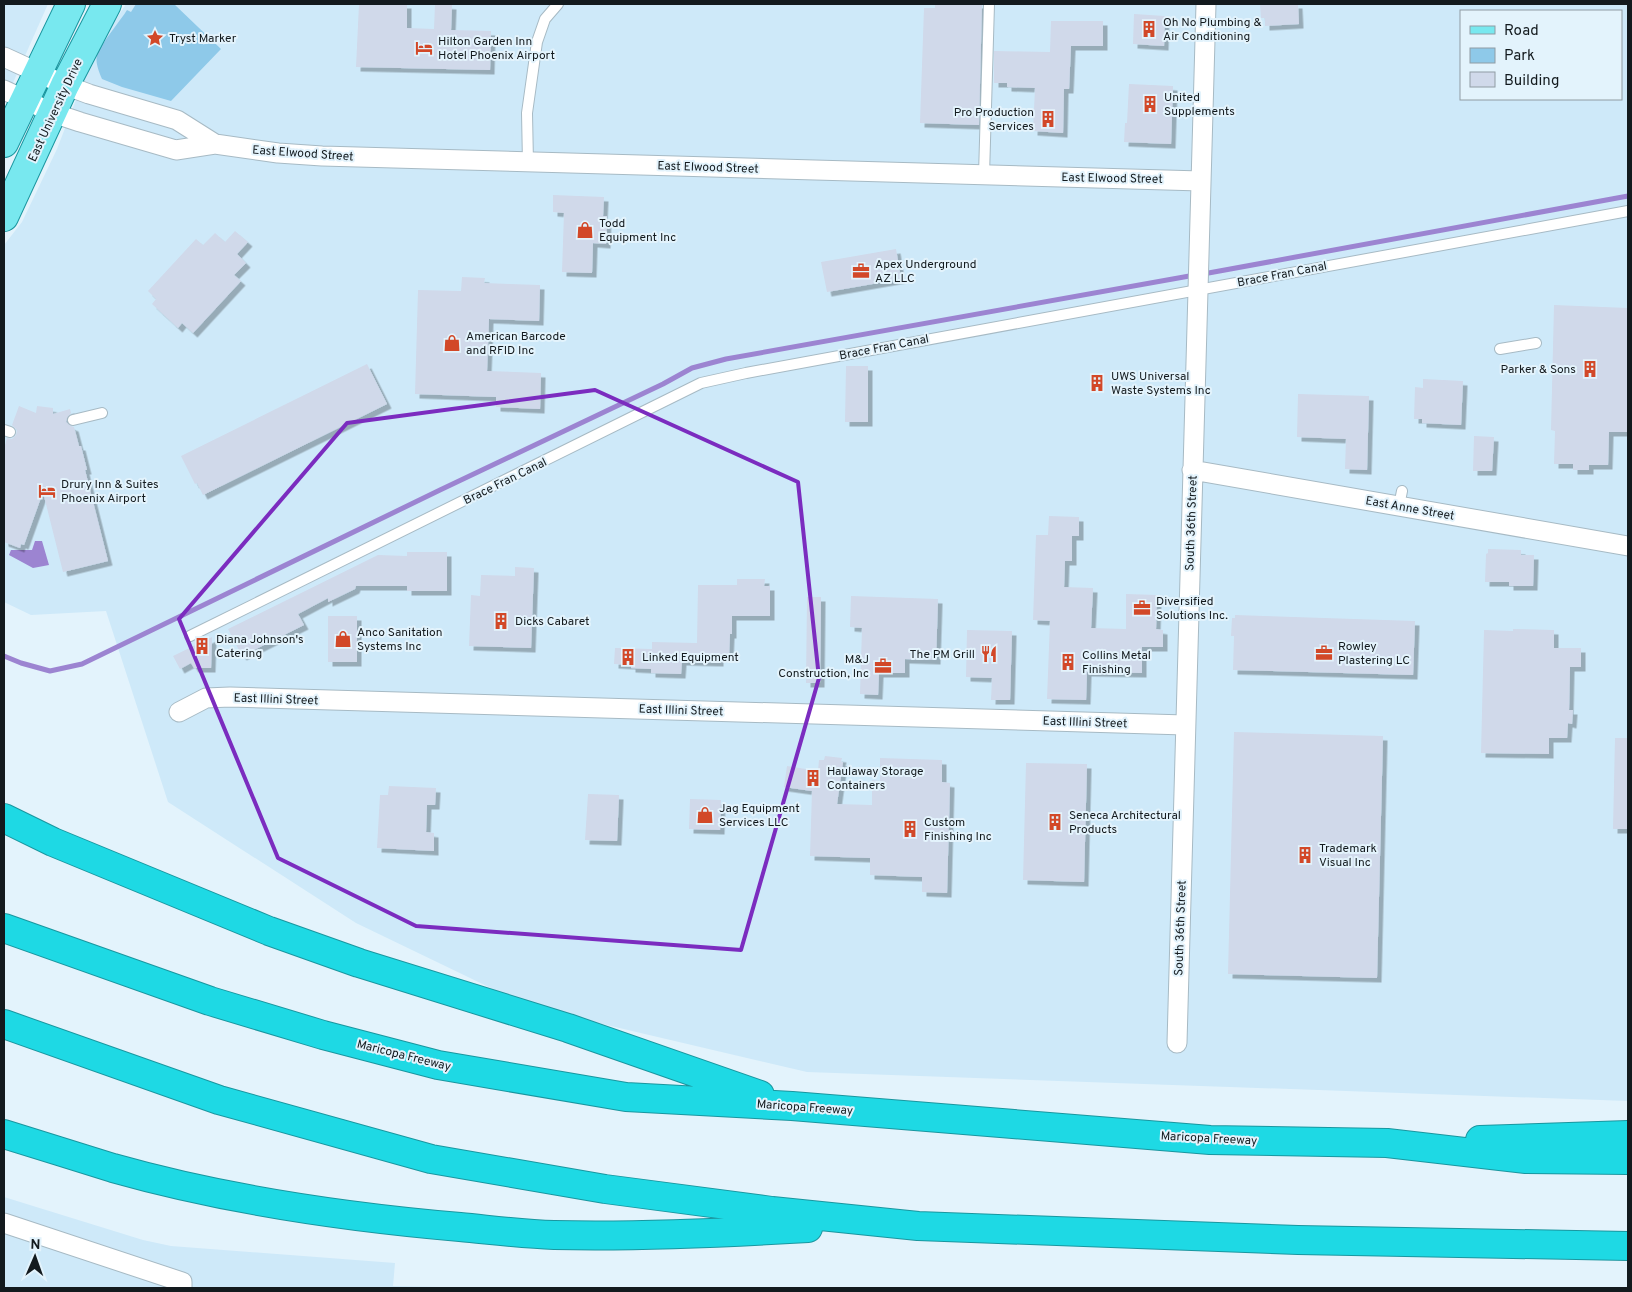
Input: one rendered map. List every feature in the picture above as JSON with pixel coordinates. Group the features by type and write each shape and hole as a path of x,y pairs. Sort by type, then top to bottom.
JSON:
{"highway":[{"path":"4,818 53,842 270,931 359,963 568,1028 792,1106"},
{"name":"Maricopa Freeway","path":"4,928 210,1001 323,1035 438,1065 626,1097 792,1106 1210,1140 1387,1143 1526,1159 1628,1160"},
{"path":"4,1024 219,1100 431,1159 615,1190 772,1211 899,1224 1298,1240 1628,1246"},
{"path":"4,1134 114,1168 224,1195 410,1223 552,1235 598,1236 715,1233 899,1224"},
{"path":"1387,1143 1628,1135"}],"main road":[{"path":"4,142 14,94 38,73 71,4"},
{"name":"East University Drive","path":"4,217 65,85 107,4"}],"street":[{"name":"South 36th Street","path":"1177,1043 1206,4"},
{"name":"East Elwood Street","path":"4,57 89,94 177,120 215,144"},
{"name":"East Elwood Street","path":"14,94 53,113 176,150 215,144 278,153 322,156 1201,181"},
{"name":"East Anne Street","path":"1192,470 1400,498 1628,546"},
{"name":"East Illini Street","path":"179,712 206,698 230,697 1185,725"},
{"path":"4,1223 182,1285"}],"lane":[{"path":"528,163 527,113 537,42 545,19 558,4"},
{"path":"984,175 989,4"},
{"name":"Brace Fran Canal","path":"190,636 701,383 1197,288 1628,212"},
{"path":"1500,349 1536,343"},
{"path":"73,420 102,412"}],"highlighted area":[{"path":"595,390 798,482 819,678 741,950 416,926 278,858 179,619 347,423"}],"shaded area":[{"path":"4,4 48,4 4,103"},
{"path":"126,4 1628,4 1628,1101 807,1072 530,1007 356,923 168,802 106,611 31,615 4,602 4,245 22,222 57,149 94,53"},
{"path":"35,541 42,541 49,565 33,568 9,555 11,550 32,550"},
{"path":"4,1197 143,1240 171,1246 395,1263 393,1286 489,1288 4,1288"}],"green space":[{"path":"136,4 174,4 221,49 171,101 122,87 102,79 97,55 127,10 131,12"}],"building":[{"name":"Hilton Garden Inn Hotel Phoenix Airport","path":"359,4 407,4 407,28 434,29 435,4 452,5 451,30 491,31 490,70 356,67"},
{"path":"935,4 982,4 979,125 920,123 924,8 935,8"},
{"path":"1260,4 1298,4 1299,24 1265,26 1265,18 1261,18"},
{"name":"Oh No Plumbing & Air Conditioning","path":"1134,14 1165,16 1164,46 1133,44"},
{"path":"1051,21 1103,21 1103,46 1071,46 1069,89 1064,89 1063,133 1033,131 1035,88 1007,87 1007,83 994,83 994,51 1050,52"},
{"name":"United Supplements","path":"1129,84 1173,86 1171,144 1124,142"},
{"name":"Todd Equipment Inc","path":"553,195 604,197 603,216 607,216 606,244 593,243 592,273 562,272 564,213 553,212"},
{"path":"235,231 248,242 237,254 246,263 234,275 241,281 193,333 182,323 178,328 152,304 156,299 148,291 196,239 203,245 215,233 225,242"},
{"name":"Apex Underground AZ LLC","path":"896,249 901,279 827,292 821,262"},
{"name":"American Barcode and RFID Inc","path":"462,277 485,278 484,283 540,285 539,321 489,319 487,371 541,373 540,409 496,407 496,397 415,394 418,290 461,291"},
{"name":"Parker & Sons","path":"1554,305 1628,308 1628,432 1609,432 1608,465 1589,465 1589,470 1573,470 1573,464 1554,464 1555,431 1551,430"},
{"path":"367,364 387,404 203,495 197,483 195,484 181,456"},
{"path":"846,366 868,366 868,422 845,422"},
{"path":"1423,379 1463,381 1461,425 1422,423 1422,419 1414,419 1415,387 1423,388"},
{"path":"1298,394 1369,396 1367,470 1345,469 1346,439 1297,437"},
{"name":"Drury Inn & Suites Phoenix Airport","path":"19,406 36,413 37,406 53,408 53,414 70,409 71,413 66,422 74,427 79,446 81,446 87,470 85,470 108,561 63,572 43,492 24,545 21,544 20,548 4,542 4,449 7,438 12,439 16,435 17,430 12,425"},
{"path":"1474,436 1494,437 1492,471 1473,471"},
{"path":"1049,516 1079,517 1079,536 1072,536 1072,561 1065,561 1064,587 1093,588 1091,628 1126,629 1126,594 1157,595 1156,629 1163,630 1163,647 1142,647 1142,673 1087,672 1086,700 1047,699 1050,621 1033,620 1036,535 1048,535"},
{"path":"1488,549 1521,550 1521,555 1534,555 1533,586 1509,586 1509,582 1485,582 1486,554"},
{"path":"407,552 447,552 447,591 407,591 407,586 356,586 355,589 328,602 328,598 298,614 304,625 242,656 228,629 378,555 407,556"},
{"name":"Dicks Cabaret","path":"515,567 534,568 531,648 469,646 471,595 480,596 481,575 515,576"},
{"path":"737,579 765,579 764,586 770,586 770,616 732,616 729,656 719,656 719,662 682,661 681,674 651,673 651,669 631,668 631,665 614,664 615,648 652,649 652,642 697,643 698,585 737,585"},
{"path":"851,596 938,599 936,660 905,659 905,673 879,673 878,695 860,694 862,628 850,627"},
{"path":"807,597 821,597 820,683 806,683"},
{"name":"Rowley Plastering LC","path":"1235,615 1415,621 1413,675 1233,670 1234,636 1231,636 1232,618 1235,618"},
{"name":"Anco Sanitation Systems Inc","path":"328,616 357,616 357,662 328,662"},
{"path":"1513,629 1554,630 1554,648 1581,648 1581,667 1570,667 1569,710 1573,710 1572,724 1568,723 1567,738 1549,738 1549,754 1481,753 1484,630 1513,631"},
{"name":"The PM Grill","path":"967,630 1012,631 1010,700 991,700 992,678 966,677"},
{"name":"Diana Johnson's Catering","path":"212,637 211,668 194,668 191,663 180,669 173,656"},
{"name":"Trademark Visual Inc","path":"1234,732 1383,736 1377,978 1228,974"},
{"path":"1615,738 1628,738 1628,829 1613,829"},
{"name":"Custom Finishing Inc","path":"825,756 842,758 841,762 843,762 837,804 872,805 872,780 880,781 880,758 942,760 942,782 950,783 947,893 922,892 922,877 870,875 870,858 810,856 812,791 784,787 787,766 818,771 819,760 824,760"},
{"name":"Seneca Architectural Products","path":"1026,763 1087,764 1084,882 1023,880"},
{"path":"389,786 436,788 435,805 427,805 426,832 434,833 434,851 377,848 380,795 388,795"},
{"path":"588,794 619,795 617,841 585,840"},
{"name":"Jag Equipment Services LLC","path":"690,799 721,800 720,830 689,829"}],"waterway":[{"path":"1203,274 1628,196"},
{"path":"4,656 50,671 82,664 663,384 692,368 726,359 1195,275"}],"place":[{"name":"Oh No Plumbing & Air Conditioning","path":"1149,29"},
{"name":"Tryst Marker","path":"155,38"},
{"name":"Hilton Garden Inn Hotel Phoenix Airport","path":"424,48"},
{"name":"United Supplements","path":"1150,104"},
{"name":"Pro Production Services","path":"1048,119"},
{"name":"Todd Equipment Inc","path":"585,230"},
{"name":"Apex Underground AZ LLC","path":"861,271"},
{"name":"American Barcode and RFID Inc","path":"452,343"},
{"name":"Parker & Sons","path":"1590,369"},
{"name":"UWS Universal Waste Systems Inc","path":"1097,383"},
{"name":"Drury Inn & Suites Phoenix Airport","path":"47,491"},
{"name":"Diversified Solutions Inc.","path":"1142,608"},
{"name":"Dicks Cabaret","path":"501,621"},
{"name":"Anco Sanitation Systems Inc","path":"343,639"},
{"name":"Diana Johnson's Catering","path":"202,646"},
{"name":"Rowley Plastering LC","path":"1324,653"},
{"name":"The PM Grill","path":"989,654"},
{"name":"Linked Equipment","path":"628,657"},
{"name":"Collins Metal Finishing","path":"1068,662"},
{"name":"M&J Construction, Inc","path":"883,666"},
{"name":"Haulaway Storage Containers","path":"813,778"},
{"name":"Jag Equipment Services LLC","path":"705,815"},
{"name":"Seneca Architectural Products","path":"1055,822"},
{"name":"Custom Finishing Inc","path":"910,829"},
{"name":"Trademark Visual Inc","path":"1305,855"}]}
